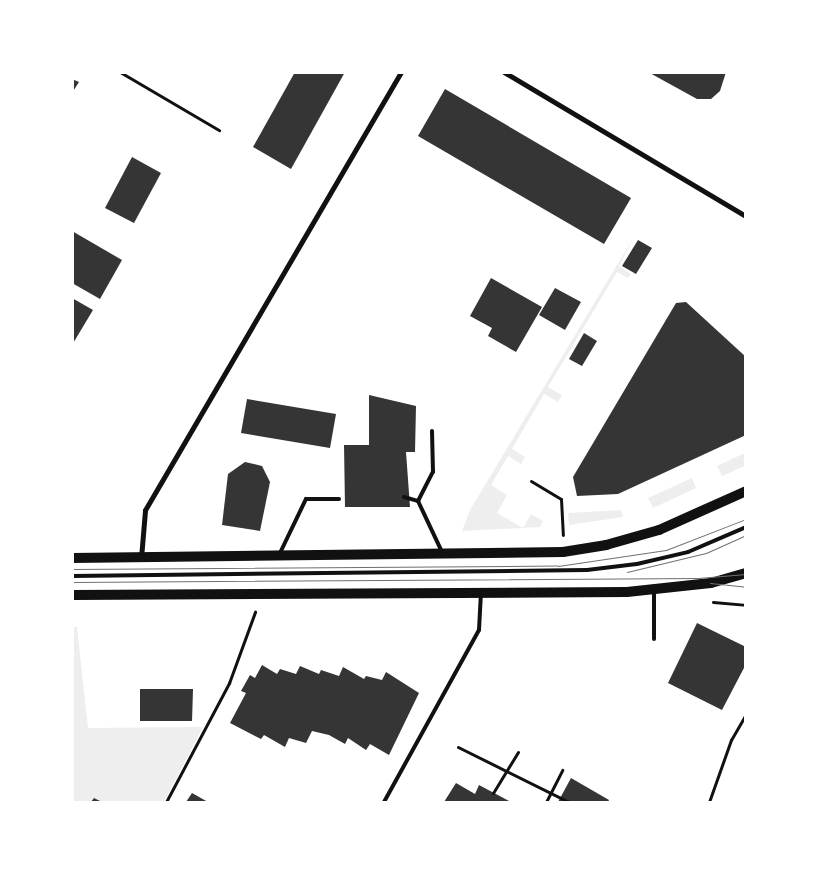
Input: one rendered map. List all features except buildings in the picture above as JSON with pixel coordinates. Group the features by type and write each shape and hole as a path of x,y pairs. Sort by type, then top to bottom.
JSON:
{"main road":[{"path":"72,558 563,552 606,545 659,530 746,491"},
{"path":"72,595 654,591 712,583 746,573"}],"street":[{"path":"141,558 145,510 401,72"},
{"path":"504,72 746,216"}],"lane":[{"path":"418,501 433,472 432,432"},
{"path":"404,497 418,501 443,554"},
{"path":"278,556 306,499 339,499"},
{"path":"72,576 587,570 637,564 688,552 746,527"},
{"path":"654,591 654,639"},
{"path":"384,802 479,630 482,593"}],"path":[{"path":"120,72 219,130"},
{"path":"530,481 562,499 563,552"},
{"path":"166,802 229,683 261,594"},
{"path":"709,802 731,740 746,714"},
{"path":"458,746 569,802"},
{"path":"493,793 518,752"},
{"path":"546,802 562,770"}],"shaded area":[{"path":"635,235 619,266 631,274 628,278 617,272 548,387 562,395 558,402 544,394 512,449 525,457 521,464 508,456 491,485 507,495 497,513 523,528 462,531 470,510"},
{"path":"745,453 745,466 722,476 717,466"},
{"path":"692,478 696,488 653,508 648,498"},
{"path":"621,510 623,517 569,525 568,513"},
{"path":"531,514 543,521 540,527 523,528"},
{"path":"72,627 77,627 88,728 203,727 164,802 73,802"}],"tram line":[{"path":"72,569 558,566 666,550 746,519"},
{"path":"627,572 706,553 746,535"},
{"path":"72,582 698,578 746,574"},
{"path":"710,583 746,587"}]}
